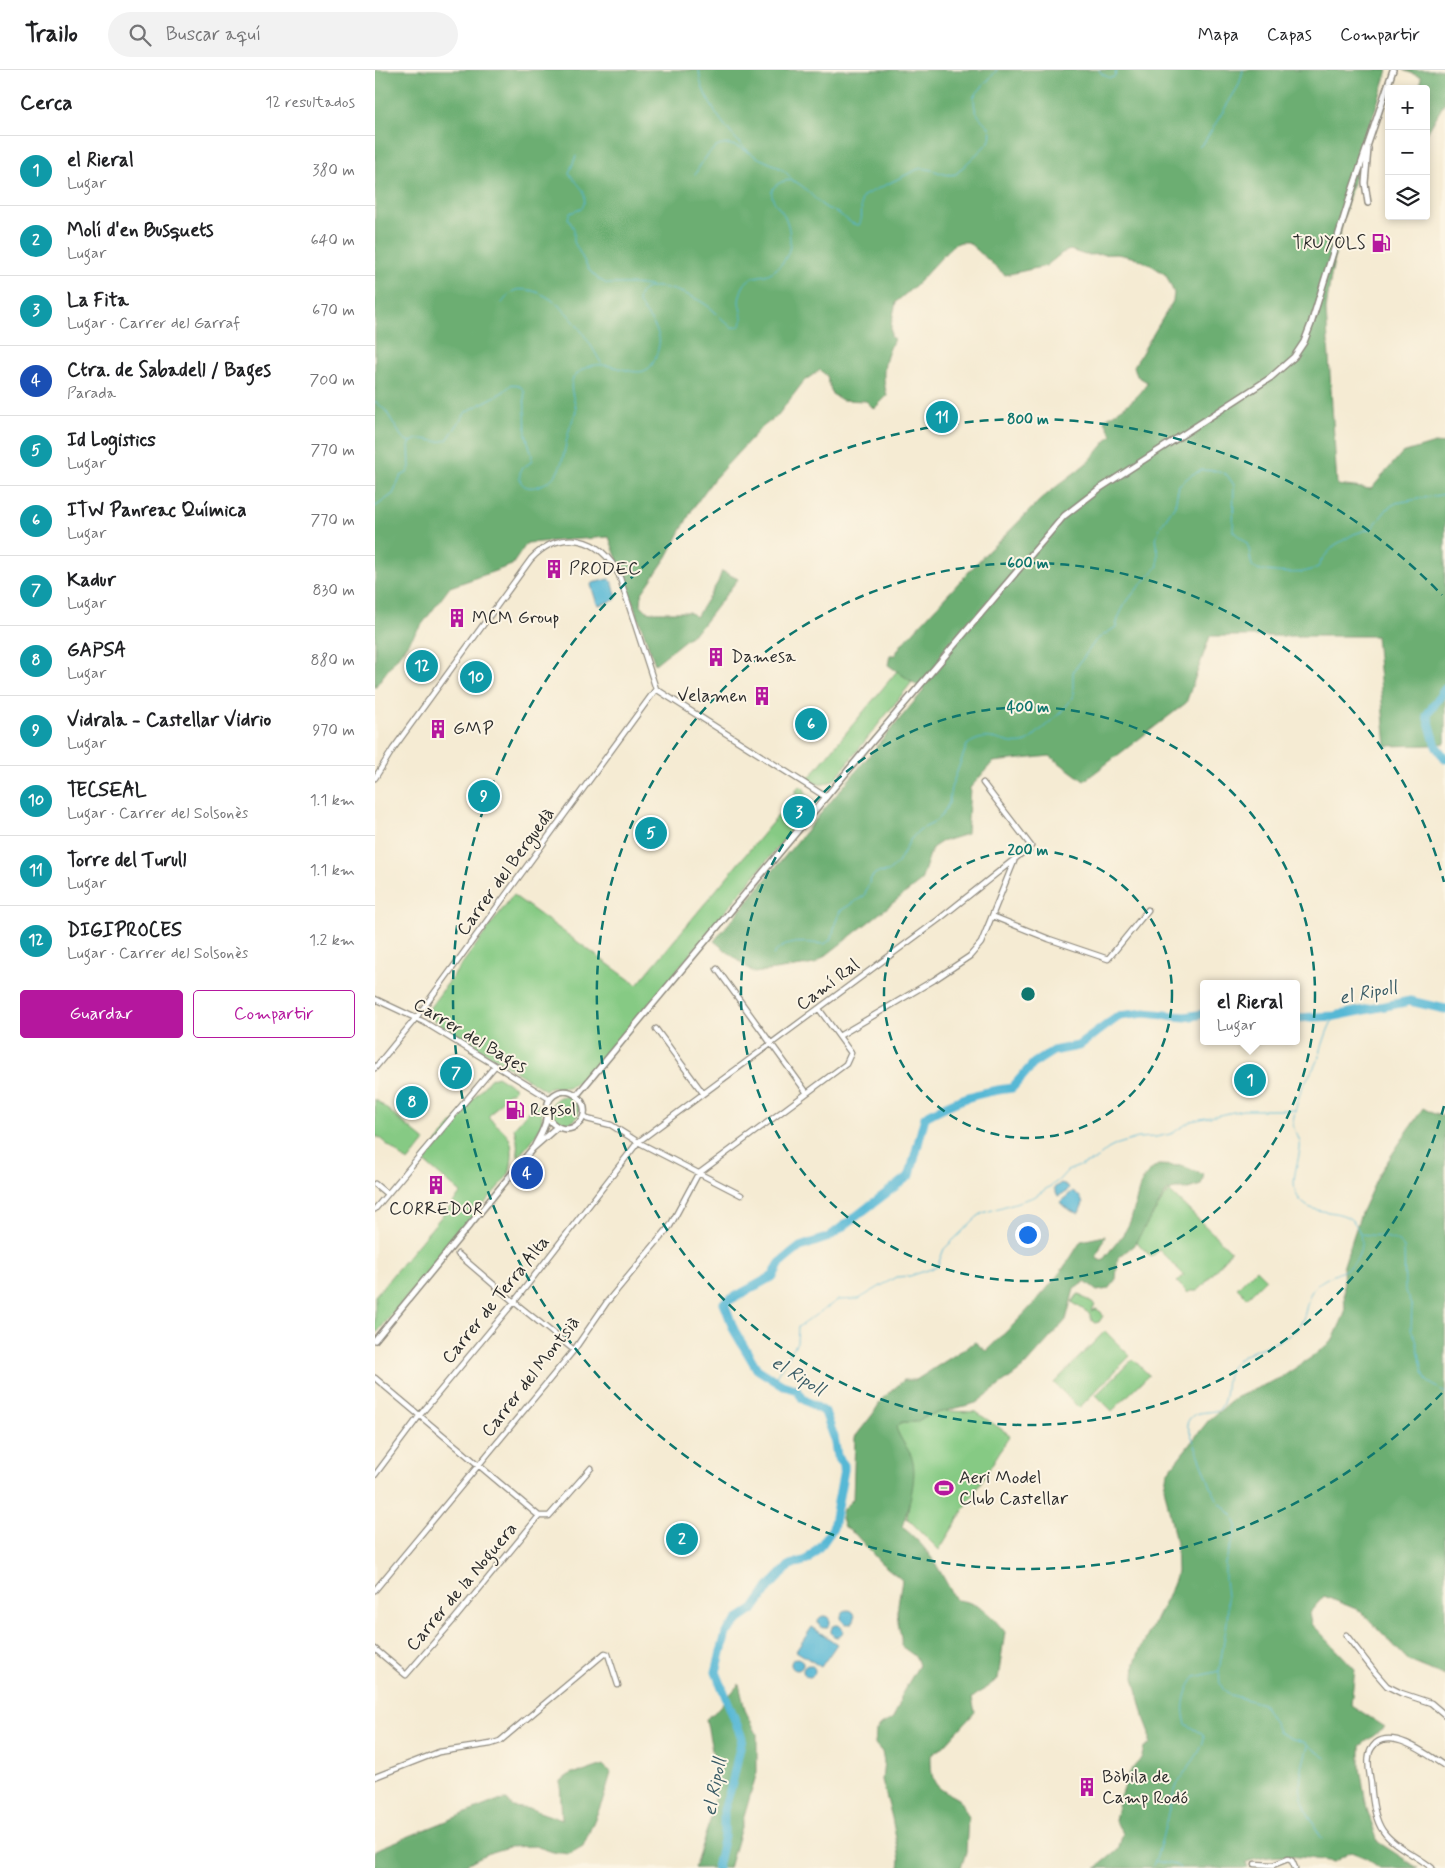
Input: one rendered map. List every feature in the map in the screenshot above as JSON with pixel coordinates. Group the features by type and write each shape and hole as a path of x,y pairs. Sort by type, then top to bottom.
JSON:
{"street":[{"path":"577,1095 1009,578 1063,516 1107,483 1270,378 1287,365 1303,342 1311,324 1351,194 1393,70"},
{"path":"1368,203 1365,182 1369,141"},
{"path":"375,778 393,749 531,559 538,551 554,542 567,540 585,542 603,552 613,563 622,584 656,689 826,798"},
{"name":"Carrer del Berguedà","path":"375,1068 416,1018 656,689"},
{"name":"Camí Ral","path":"638,1142 819,1009 987,882 1031,846 983,783"},
{"path":"839,1036 934,980 970,956 981,943 1016,859"},
{"path":"992,916 1108,960 1148,910"},
{"path":"717,969 807,1093"},
{"name":"Carrer del Bages","path":"375,999 416,1018 549,1099"},
{"path":"698,1174 846,1064 851,1053 819,1009"},
{"path":"656,1029 703,1093"},
{"path":"375,1209 495,1066"},
{"path":"560,1092 572,1092 577,1095 583,1104 583,1116 578,1125 568,1129 557,1128 547,1115 546,1109 549,1099 560,1092"},
{"path":"533,1148 544,1126 547,1115"},
{"path":"583,1116 592,1121 611,1125 638,1142 741,1195"},
{"path":"375,1340 533,1148 557,1128"},
{"name":"Carrer de Terra Alta","path":"375,1474 420,1415 514,1302 638,1142"},
{"name":"Carrer del Montsià","path":"375,1590 575,1350 607,1302 670,1226 698,1174"},
{"path":"375,1184 387,1194"},
{"path":"458,1254 514,1302 575,1350"},
{"path":"375,1378 539,1516 549,1516 591,1468"},
{"name":"Carrer de la Noguera","path":"375,1649 406,1675 539,1516"},
{"path":"1346,1635 1387,1686 1401,1694 1431,1703 1445,1715"},
{"path":"375,1777 439,1752 491,1744 500,1740 605,1653 608,1654 611,1660 617,1685"},
{"path":"1432,1868 1392,1841 1381,1828 1372,1794 1370,1750 1378,1742 1397,1739 1445,1766"},
{"path":"1255,1864 1273,1865 1288,1859 1295,1868"}],"green space":[{"path":"375,70 1388,70 1343,219 1326,310 1337,485 1371,489 1402,453 1435,443 1445,444 1445,743 1386,746 1376,636 1210,636 1186,703 1084,781 1050,756 993,762 970,788 967,834 941,842 932,848 921,881 815,964 754,973 714,941 924,690 888,665 890,655 895,655 901,645 989,550 1038,502 1089,461 1112,435 1104,420 1129,403 1144,388 1147,382 1137,376 1134,366 1173,301 1174,293 1166,275 1136,258 1117,254 1085,255 1070,250 1062,253 1046,266 1005,275 968,242 953,245 917,284 896,302 891,325 891,337 894,339 884,367 887,396 874,409 866,401 842,400 832,394 827,376 820,370 804,381 778,415 760,429 713,480 693,508 667,557 642,593 641,605 647,611 689,612 696,617 718,582 722,571 738,579 700,628 655,664 609,537 527,543 512,565 450,587 375,687"},
{"path":"1403,70 1445,70 1445,102 1430,128 1430,85 1420,85 1421,77"},
{"path":"897,671 912,682 835,779 821,784 808,779"},
{"path":"799,786 804,788 811,807 616,1044 577,1083 567,1087 555,1088 553,1086 545,1090 429,1017 428,1010 513,895 637,985 796,794 795,792"},
{"path":"497,1076 516,1088 511,1093 508,1093 488,1117 503,1130 511,1143 512,1157 509,1174 375,1335 375,1296 461,1193 422,1160 490,1079"},
{"path":"565,1096 575,1100 579,1110 575,1120 565,1124 555,1120 551,1110 555,1100"},
{"path":"375,1099 425,1141 408,1162 377,1136 375,1139"},
{"path":"536,1102 541,1110 541,1125 533,1139 518,1157 514,1128"},
{"path":"1423,1108 1445,1117 1445,1676 1409,1661 1361,1611 1324,1596 1310,1612 1312,1624 1355,1669 1351,1705 1385,1727 1360,1746 1360,1768 1367,1809 1378,1842 1418,1868 1380,1868 1366,1858 1351,1852 1334,1862 1301,1857 1269,1857 1246,1862 1248,1868 1096,1868 1118,1850 1123,1833 1115,1821 1117,1808 1131,1771 1141,1758 1144,1747 1150,1744 1150,1733 1134,1677 1135,1663 1140,1650 1167,1598 1177,1572 1176,1543 1164,1487 1167,1473 1208,1421 1235,1398 1282,1377 1333,1340 1345,1313 1343,1268 1361,1213 1379,1174"},
{"path":"1158,1165 1183,1166 1204,1175 1201,1185 1188,1189 1167,1191 1134,1245 1118,1258 1116,1279 1108,1289 1097,1291 1085,1282 1074,1289 1066,1320 1023,1368 976,1403 926,1416 916,1422 902,1422 896,1427 914,1465 911,1493 902,1527 927,1551 956,1600 971,1603 984,1610 1005,1632 998,1679 972,1698 975,1712 944,1746 931,1755 935,1783 944,1791 959,1799 968,1817 966,1852 961,1868 899,1868 900,1859 882,1780 884,1762 882,1752 875,1744 876,1731 881,1725 892,1719 899,1706 900,1697 919,1665 916,1657 901,1646 897,1612 902,1580 880,1562 855,1534 844,1527 841,1518 843,1509 853,1499 855,1437 882,1399 904,1380 916,1380 975,1342 986,1351 1025,1313 1049,1286 1061,1272 1081,1241 1105,1236 1096,1258 1102,1261 1128,1226 1144,1178"},
{"path":"1169,1191 1231,1251 1197,1291 1190,1291 1188,1293 1177,1282 1184,1275 1159,1250 1151,1257 1135,1240"},
{"path":"1256,1269 1266,1279 1247,1298 1237,1288"},
{"path":"1078,1294 1095,1305 1091,1311 1096,1309 1101,1312 1103,1316 1099,1322 1095,1323 1092,1321 1090,1314 1072,1302"},
{"path":"1105,1331 1130,1356 1079,1408 1054,1383"},
{"path":"1133,1359 1149,1375 1112,1411 1096,1395"},
{"name":"Aeri Model Club Castellar","path":"945,1411 976,1412 1010,1435 939,1550 907,1518 913,1478 912,1460 895,1427 902,1422 916,1422 926,1416"},
{"path":"739,1684 745,1710 757,1734 757,1772 729,1868 694,1868 712,1815 717,1776 706,1719 714,1713"},
{"path":"603,1765 611,1773 603,1800 583,1846 569,1854 553,1852 535,1846 509,1847 486,1854 459,1868 375,1868 375,1850 496,1801 507,1800 513,1807 531,1809 562,1820 560,1781 572,1773 583,1772"}],"water":[{"path":"609,579 617,596 615,600 599,605 591,585 592,583"},
{"path":"1061,1183 1069,1188 1058,1196 1054,1188"},
{"path":"1073,1191 1080,1197 1083,1203 1079,1213 1068,1209 1060,1202"},
{"path":"845,1610 851,1610 855,1617 851,1624 845,1624 841,1620 841,1614"},
{"path":"826,1616 829,1617 829,1627 822,1628 819,1627 818,1620 819,1617"},
{"path":"839,1625 842,1626 842,1636 835,1637 832,1636 831,1629 832,1626"},
{"path":"812,1627 837,1644 821,1667 796,1651"},
{"path":"799,1658 802,1659 802,1669 795,1670 792,1669 791,1662 792,1659"},
{"path":"807,1665 811,1665 815,1671 811,1677 807,1677 803,1673 803,1669"}],"waterway":[{"path":"699,70 701,84 707,97 732,135 755,156 781,169 793,181"},
{"path":"375,507 393,494 401,476 407,473 410,467 409,446 411,442 420,439 447,440 466,412 503,392 512,384 521,387 524,391 526,435 532,455 531,462 521,469 520,478 522,484 527,487 533,487 547,482 560,467 576,411 571,388 575,376 593,365 604,365 635,372 643,371 651,366 656,356 659,337 638,301 641,292 647,288 657,287 679,291 709,306 731,327 740,326 742,319 739,300 745,284 752,278 775,270 783,262 790,246 788,224 773,199 773,188 780,182 794,181 824,207 859,225 863,196 918,169 928,169 951,175 956,174 989,142 991,132 976,111 974,96 997,70"},
{"path":"1099,70 1110,78 1114,77 1117,70"},
{"path":"1199,147 1205,141 1239,85 1243,70"},
{"path":"695,174 706,157 717,147 731,145 750,153"},
{"path":"576,156 569,173 582,190 585,198 581,209 570,213 568,218 574,229 574,242 589,270 598,279 607,284 650,286"},
{"path":"502,303 508,295 516,290 540,293 551,299 571,318 601,363"},
{"path":"375,401 386,411 403,439 411,442"},
{"path":"773,955 784,946 790,944 825,944 832,938 840,911 864,896 871,878 876,873 888,872 898,863 910,840 919,830 932,824 942,815 949,803 951,788 967,745 984,738 1011,743 1027,742 1068,704 1073,696 1073,672 1096,640 1116,627 1122,609 1158,566 1156,538 1160,527 1175,505 1179,485 1191,475 1202,470 1219,471 1227,475 1234,485 1233,531 1247,544 1253,567 1277,572 1299,573 1318,567 1323,558 1335,545 1354,534 1372,528 1388,508 1396,503 1445,494"},
{"name":"el Ripoll","path":"1445,689 1427,715 1436,746 1445,759"},
{"name":"el Ripoll","path":"1300,1018 1335,1016 1410,1001 1445,1009"},
{"name":"el Ripoll","path":"717,1868 724,1835 724,1810 742,1738 716,1672 726,1633 739,1619 754,1609 769,1587 790,1565 807,1560 822,1544 833,1528 844,1470 844,1465 837,1456 834,1437 825,1412 803,1399 797,1390 782,1385 757,1369 734,1330 724,1303 773,1276 780,1263 800,1247 829,1237 910,1175 925,1117 967,1098 1012,1088 1034,1063 1053,1051 1078,1046 1119,1016 1145,1013 1185,1017 1200,1015"},
{"path":"1326,1758 1304,1742 1289,1738 1279,1732 1263,1704 1231,1695 1223,1689 1220,1683 1219,1671 1228,1606 1225,1563 1237,1526 1233,1516 1218,1501 1211,1487 1187,1424 1189,1419 1197,1414 1220,1409 1223,1404 1229,1371 1232,1366 1246,1354 1281,1340 1297,1329 1301,1324 1310,1295 1317,1285 1348,1268 1353,1264 1360,1251 1360,1234 1353,1221 1339,1214 1306,1206 1296,1194 1294,1182 1300,1145 1293,1125 1296,1108 1302,1088 1315,1065 1335,1016"},
{"path":"774,1380 797,1342 798,1327 838,1300 859,1299 896,1277 910,1276 937,1267 944,1249 983,1213 1034,1197 1058,1181 1067,1171 1095,1160 1108,1149 1118,1144 1138,1138 1171,1134 1191,1121 1243,1110 1295,1110"},
{"path":"1361,1234 1390,1238 1404,1248 1405,1291 1412,1307 1411,1329 1416,1339 1423,1372 1427,1381 1445,1393"},
{"path":"1152,1868 1177,1785 1200,1751 1204,1738 1203,1734 1186,1724 1184,1712 1186,1693 1195,1677 1219,1671"},
{"path":"1308,1746 1301,1774 1301,1794 1308,1814 1322,1839"},
{"path":"1155,1861 1176,1865 1180,1868"}],"place":[{"name":"TRUYOLS","path":"1381,243"},
{"name":"Torre del Turull","path":"942,417"},
{"name":"PRODEC","path":"554,569"},
{"name":"MCM Group","path":"457,618"},
{"name":"Damesa","path":"716,657"},
{"name":"DIGIPROCES","path":"422,666"},
{"name":"TECSEAL","path":"476,677"},
{"name":"Velamen","path":"762,696"},
{"name":"ITW Panreac Química","path":"811,724"},
{"name":"GMP","path":"438,729"},
{"name":"Vidrala - Castellar Vidrio","path":"484,796"},
{"name":"La Fita","path":"799,812"},
{"name":"Id Logistics","path":"651,833"},
{"name":"Kadur","path":"456,1073"},
{"name":"el Rieral","path":"1250,1080"},
{"name":"GAPSA","path":"412,1102"},
{"name":"Repsol","path":"515,1110"},
{"name":"Ctra. de Sabadell / Bages","path":"527,1173"},
{"name":"CORREDOR","path":"436,1185"},
{"name":"Aeri Model Club Castellar","path":"944,1488"},
{"name":"Molí d'en Busquets","path":"682,1539"},
{"name":"Bòbila de Camp Rodó","path":"1087,1787"}]}
